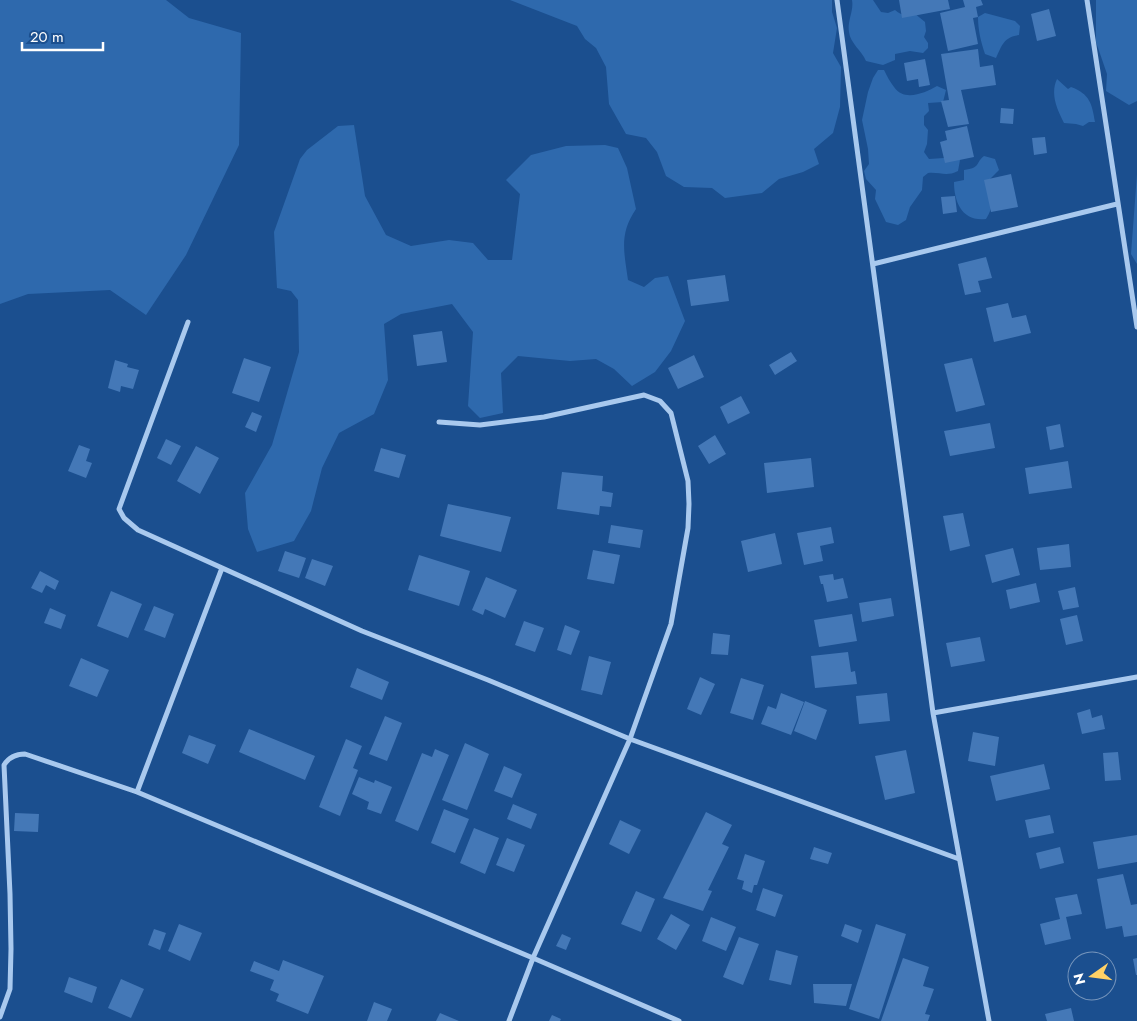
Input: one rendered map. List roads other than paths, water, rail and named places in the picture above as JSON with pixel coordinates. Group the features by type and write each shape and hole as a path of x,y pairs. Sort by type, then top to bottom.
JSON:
{"street":[{"path":"837,0 933,713 990,1021"},
{"path":"1087,0 1137,327"},
{"path":"873,264 1117,204"},
{"path":"188,322 119,509 124,518 138,530 362,631 488,680 630,740 959,859"},
{"path":"440,422 480,425 544,417 644,395 660,401 671,413 688,481 688,528 671,624 630,740 533,958 508,1021"},
{"path":"137,792 222,568"},
{"path":"933,713 1137,677"},
{"path":"0,1017 10,989 11,949 4,766 7,760 16,755 25,754 137,792 679,1021"}]}
